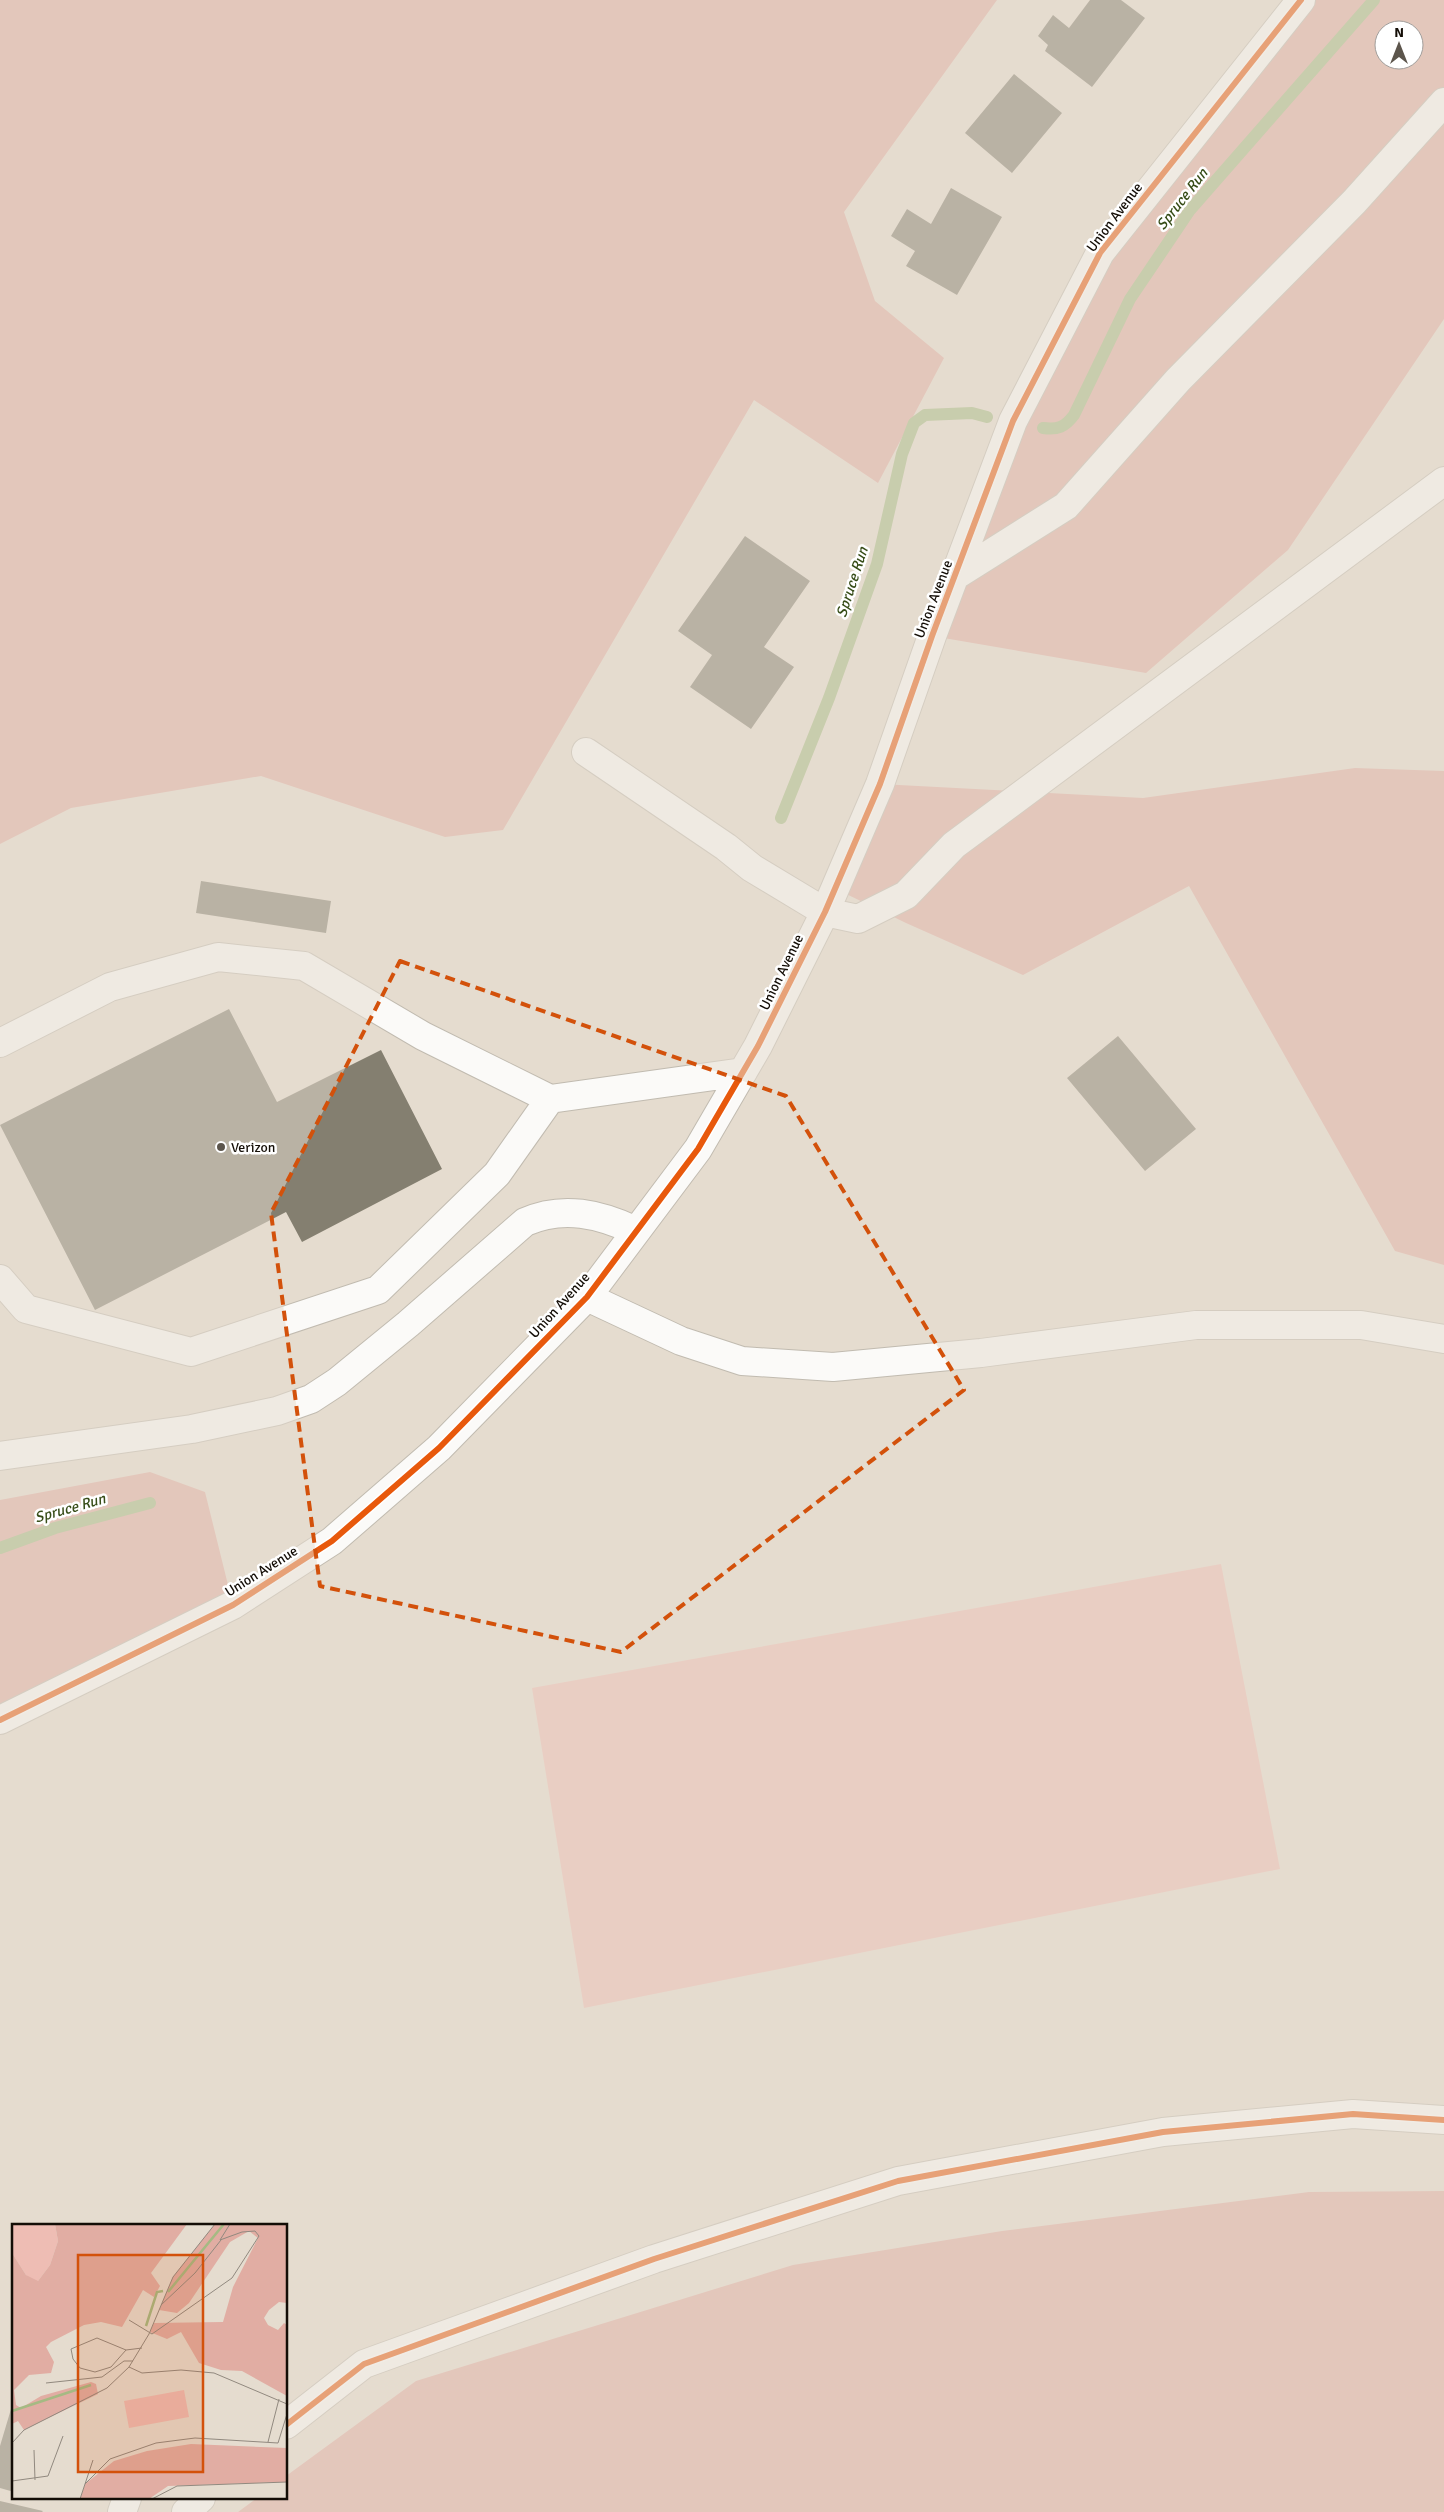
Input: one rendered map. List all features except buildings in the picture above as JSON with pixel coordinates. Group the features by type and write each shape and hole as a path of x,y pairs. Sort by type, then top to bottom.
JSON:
{"street":[{"name":"Union Avenue","path":"0,1720 233,1605 332,1541 439,1448 587,1297 698,1149 758,1046 825,912 880,784 1013,421 1100,253 1301,0"},
{"path":"955,576 1066,506 1178,380 1354,202 1444,102"},
{"path":"586,752 726,847 752,868 825,912 858,919 906,895 954,845 1444,481"},
{"path":"0,1043 110,988 218,957 304,966 423,1036 550,1099 743,1072"},
{"path":"0,1279 26,1309 191,1352 378,1290 497,1174 550,1099"},
{"path":"0,1456 192,1429 277,1411 311,1399 337,1382 408,1324 525,1222 541,1215 573,1212 610,1219 636,1231"},
{"path":"587,1297 681,1341 742,1361 833,1367 981,1353 1196,1325 1361,1325 1444,1339"},
{"path":"288,2424 364,2364 654,2259 898,2181 1163,2132 1353,2114 1444,2120"},
{"path":"122,2512 126,2500"},
{"path":"186,2512 199,2500"}],"highlighted area":[{"path":"400,961 786,1096 964,1390 621,1652 320,1586 271,1213"}],"shaded area":[{"path":"0,0 997,0 844,212 875,301 944,358 878,483 754,400 503,830 445,837 261,776 71,808 0,844"},
{"path":"1301,0 1444,0 1444,319 1288,550 1146,673 932,636 1100,253"},
{"path":"1355,768 1444,771 1444,1265 1395,1251 1189,886 1023,975 906,923 836,889 880,784 1143,798"},
{"path":"150,1472 205,1492 233,1605 0,1720 0,1500"},
{"path":"1221,1564 1280,1869 584,2008 532,1688"},
{"path":"1444,2191 1444,2512 238,2512 254,2500 288,2500 288,2475 416,2381 793,2265 1002,2231 1309,2192"}],"waterway":[{"name":"Spruce Run","path":"1043,428 1061,427 1074,415 1130,299 1190,210 1374,0"},
{"name":"Spruce Run","path":"781,818 829,698 877,564 902,454 914,423 925,415 972,413 987,417"},
{"name":"Spruce Run","path":"0,1548 55,1528 150,1503"}],"cycle path":[{"path":"0,1720 233,1605 332,1541 439,1448 587,1297 698,1149 758,1046 825,912 880,784 932,636 1013,421 1100,253 1301,0"},
{"path":"288,2423 364,2364 654,2259 898,2181 1163,2132 1353,2114 1444,2120"}],"place":[{"name":"Verizon","path":"221,1147"}]}
